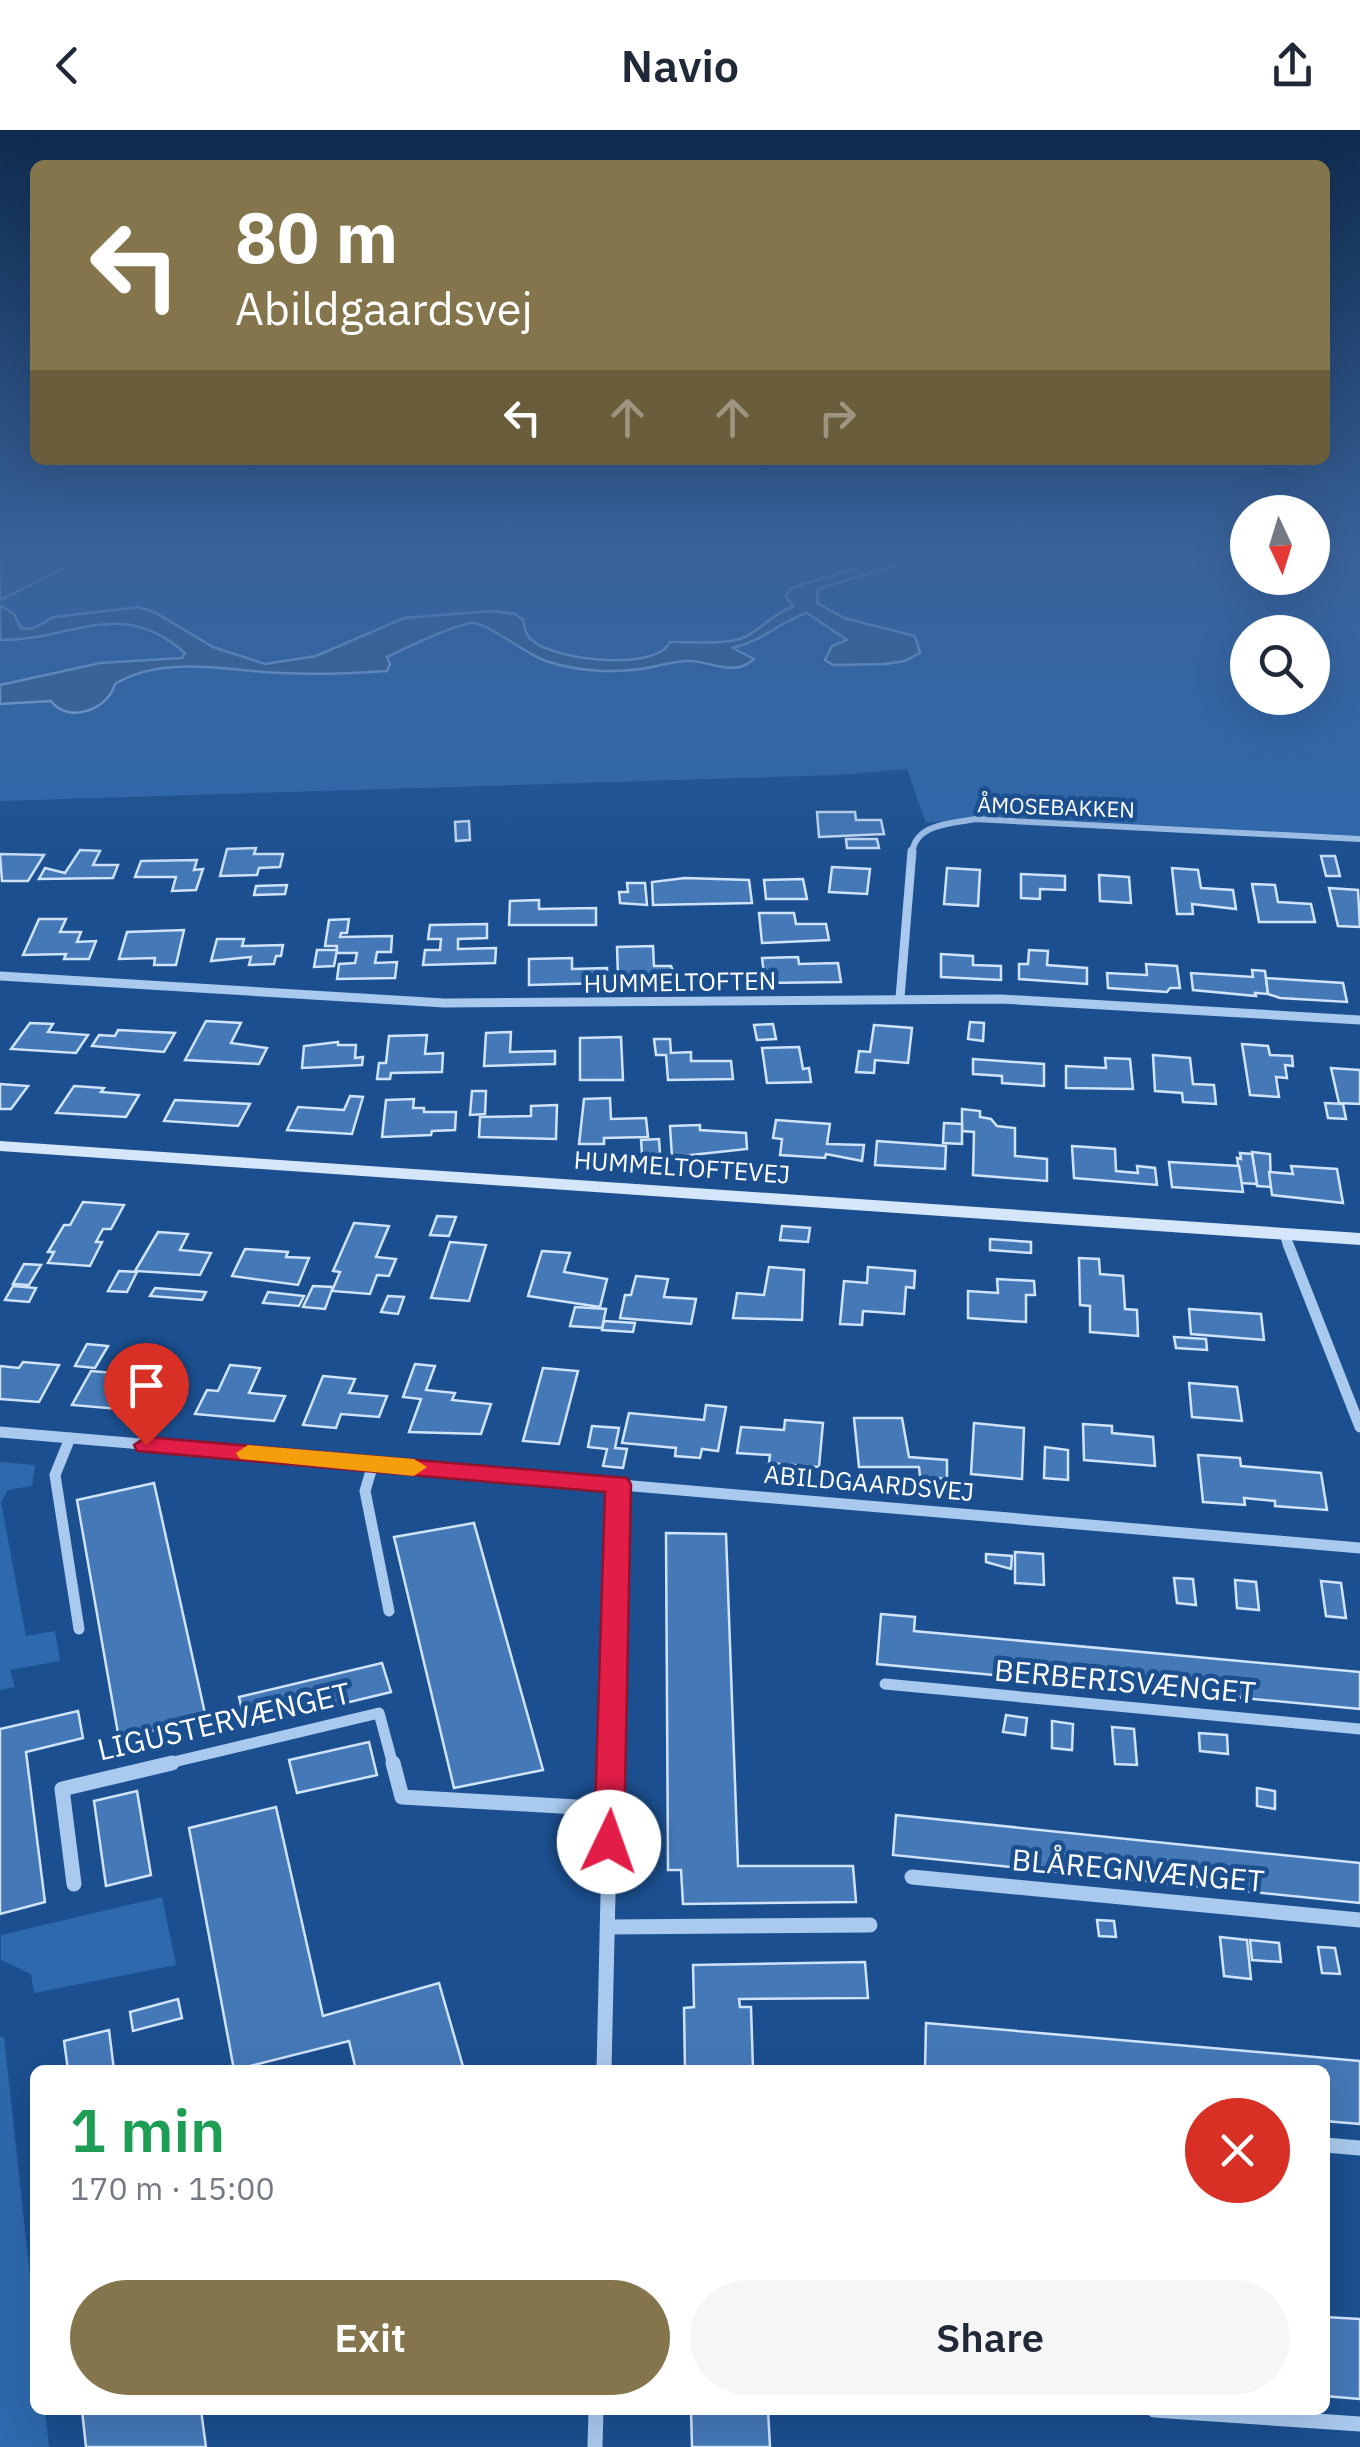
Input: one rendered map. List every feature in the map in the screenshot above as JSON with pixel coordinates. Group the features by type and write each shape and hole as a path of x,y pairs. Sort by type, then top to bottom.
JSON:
{"street":[{"name":"ÅMOSEBAKKEN","path":"900,998 913,844 926,828 975,819 1360,839"},
{"name":"HUMMELTOFTEN","path":"0,976 444,1003 1019,1000 1360,1020"},
{"name":"HUMMELTOFTEVEJ","path":"0,1146 1360,1239"},
{"path":"1283,1233 1360,1427"},
{"name":"ABILDGAARDSVEJ","path":"0,1432 1360,1548"},
{"path":"70,1438 55,1475 79,1629"},
{"path":"373,1464 364,1491 389,1610"},
{"path":"604,2065 618,1484"},
{"name":"BERBERISVÆNGET","path":"884,1684 1360,1730"},
{"name":"LIGUSTERVÆNGET","path":"74,1884 62,1790 379,1713 402,1797 611,1809"},
{"name":"BLÅREGNVÆNGET","path":"912,1877 1360,1920"},
{"path":"608,1927 870,1925"},
{"path":"1330,2145 1360,2148"},
{"path":"596,2415 596,2447"},
{"path":"1228,2415 1360,2424"}],"shaded area":[{"path":"0,662 115,662 101,663 0,685"},
{"path":"389,662 551,662 575,668 631,670 675,662 694,662 716,669 742,662 835,662 833,665 1230,662 1230,715 1330,715 1330,662 1360,662 1360,836 986,816 926,823 907,769 837,775 0,801 0,704 85,694 148,670 208,666 330,673 360,671"},
{"path":"550,662 679,662 626,671 572,668"},
{"path":"699,662 750,662 731,668"},
{"path":"828,662 897,662 885,664"},
{"path":"100,663 390,664 387,671 337,674 164,668 115,684 104,701 87,711 67,712 51,701 0,704 0,685"},
{"path":"0,1462 35,1465 32,1486 8,1490 1,1502 26,1636 55,1631 60,1661 10,1670 15,1687 0,1690"},
{"path":"162,1897 176,1965 34,1993 31,1974 1,1960 1,1935"},
{"path":"0,2037 4,2037 30,2276 30,2415 46,2415 49,2447 0,2447"}],"building":[{"path":"817,812 855,812 856,820 881,820 884,834 819,837"},
{"path":"469,821 470,840 456,841 455,822"},
{"path":"846,839 877,839 879,848 847,848"},
{"path":"256,848 254,854 283,854 280,867 259,868 257,875 220,876 227,849"},
{"path":"80,850 100,851 93,865 118,865 113,878 39,879 45,868 65,873"},
{"path":"0,854 44,855 28,881 2,881"},
{"path":"1321,856 1335,856 1340,876 1326,876"},
{"path":"197,860 194,870 203,869 196,890 172,891 176,877 135,877 141,861"},
{"path":"832,867 870,869 867,894 829,892"},
{"path":"947,868 980,870 978,906 944,904"},
{"path":"1172,868 1198,870 1201,888 1233,890 1236,909 1192,904 1193,914 1177,914"},
{"path":"1021,874 1065,876 1065,890 1040,889 1040,899 1021,898"},
{"path":"1099,875 1129,877 1131,903 1100,901"},
{"path":"685,878 749,880 752,903 653,905 652,882"},
{"path":"803,879 807,899 766,899 764,880"},
{"path":"627,883 645,883 647,905 620,903 619,892 628,892"},
{"path":"1252,884 1275,885 1278,902 1311,904 1315,922 1259,922"},
{"path":"287,885 285,894 254,895 256,886"},
{"path":"1329,888 1358,890 1360,927 1338,926"},
{"path":"539,900 539,909 596,908 596,925 509,925 510,901"},
{"path":"759,913 794,913 796,924 826,924 829,940 762,943"},
{"path":"39,919 66,919 60,932 81,932 77,942 96,941 89,959 64,959 66,954 23,955"},
{"path":"349,919 347,933 340,937 392,936 391,952 377,952 375,963 397,962 395,978 337,979 339,964 355,963 357,953 336,953 337,946 325,946 329,920"},
{"path":"487,924 487,938 458,939 458,949 496,948 495,963 423,965 425,950 440,950 441,939 428,939 430,925"},
{"path":"184,930 176,965 154,965 155,958 119,959 127,932"},
{"path":"217,939 244,939 242,946 283,945 274,964 249,965 251,957 211,961"},
{"path":"653,946 654,966 671,966 678,983 638,983 638,977 618,977 617,947"},
{"path":"317,950 337,950 334,966 314,967"},
{"path":"1029,950 1048,951 1047,965 1087,968 1087,984 1019,979 1019,964 1028,964"},
{"path":"941,954 973,956 973,965 1001,966 1001,980 941,977"},
{"path":"798,957 799,964 838,963 841,982 765,983 762,958"},
{"path":"572,958 572,969 607,968 607,983 529,985 529,959"},
{"path":"1146,964 1177,966 1180,988 1167,992 1108,988 1107,973 1147,975"},
{"path":"1252,970 1265,971 1268,994 1193,990 1191,973 1253,977"},
{"path":"1266,978 1343,983 1347,1002 1280,998 1268,994"},
{"path":"206,1021 241,1023 231,1043 267,1048 259,1064 185,1060"},
{"path":"970,1022 984,1023 983,1041 968,1039"},
{"path":"30,1023 53,1024 48,1032 88,1035 76,1053 11,1049"},
{"path":"773,1024 776,1039 757,1040 754,1025"},
{"path":"874,1025 912,1028 908,1063 875,1060 874,1073 856,1072 859,1051 870,1052"},
{"path":"118,1030 175,1033 164,1052 92,1046 99,1035 115,1036"},
{"path":"511,1032 510,1052 555,1051 555,1064 484,1066 486,1033"},
{"path":"427,1035 425,1054 443,1053 442,1072 391,1073 390,1079 377,1079 379,1063 386,1063 389,1036"},
{"path":"621,1037 623,1080 580,1080 580,1038"},
{"path":"654,1039 670,1039 671,1053 691,1052 691,1061 731,1061 733,1079 668,1080 666,1055 656,1055"},
{"path":"338,1042 356,1045 355,1058 363,1057 362,1065 302,1068 304,1046"},
{"path":"1242,1044 1268,1046 1270,1055 1292,1056 1293,1066 1285,1065 1287,1078 1276,1077 1279,1097 1250,1095"},
{"path":"799,1047 803,1069 809,1068 811,1082 767,1083 762,1048"},
{"path":"1153,1055 1190,1058 1193,1084 1214,1085 1216,1104 1183,1102 1182,1093 1155,1091"},
{"path":"1105,1058 1130,1059 1133,1089 1066,1088 1066,1066 1106,1068"},
{"path":"973,1059 1044,1064 1044,1086 1002,1083 1002,1076 973,1074"},
{"path":"1331,1068 1360,1070 1360,1104 1339,1103"},
{"path":"0,1084 28,1086 11,1109 0,1109"},
{"path":"74,1086 139,1095 126,1117 56,1113"},
{"path":"472,1091 486,1091 485,1114 470,1115"},
{"path":"350,1096 363,1097 352,1134 287,1130 298,1107 344,1110"},
{"path":"610,1098 611,1119 646,1118 648,1137 604,1138 604,1144 579,1144 584,1099"},
{"path":"414,1099 413,1108 424,1108 424,1112 456,1112 455,1130 382,1137 386,1100"},
{"path":"175,1100 250,1104 238,1126 164,1121"},
{"path":"1325,1103 1343,1104 1346,1119 1328,1118"},
{"path":"557,1105 556,1139 479,1137 480,1117 531,1116 531,1106"},
{"path":"962,1109 980,1111 980,1117 991,1119 997,1126 1015,1128 1015,1156 1047,1159 1047,1181 973,1175 974,1132 962,1131"},
{"path":"776,1120 830,1124 827,1144 864,1145 862,1161 826,1154 825,1158 780,1155 782,1139 773,1138"},
{"path":"944,1123 962,1124 962,1144 943,1143"},
{"path":"700,1125 700,1130 746,1133 747,1149 672,1157 670,1126"},
{"path":"659,1139 660,1153 642,1154 641,1140"},
{"path":"877,1141 946,1146 945,1169 875,1165"},
{"path":"1072,1146 1115,1149 1116,1171 1138,1173 1137,1166 1155,1168 1157,1185 1074,1178"},
{"path":"1252,1152 1270,1154 1271,1187 1257,1186"},
{"path":"1240,1153 1252,1154 1257,1184 1241,1183 1237,1158 1241,1159"},
{"path":"1169,1162 1239,1166 1243,1192 1172,1187"},
{"path":"1291,1166 1337,1169 1343,1203 1272,1195 1269,1172 1293,1174"},
{"path":"83,1202 124,1205 111,1229 103,1229 96,1242 102,1242 90,1266 48,1263 54,1252 48,1252"},
{"path":"437,1216 456,1217 449,1236 430,1235"},
{"path":"354,1223 389,1226 376,1257 396,1259 389,1276 377,1275 370,1294 332,1291 340,1272 333,1271"},
{"path":"782,1226 810,1228 808,1242 780,1240"},
{"path":"158,1232 188,1234 180,1250 211,1253 200,1275 135,1271"},
{"path":"990,1239 1031,1242 1031,1253 990,1250"},
{"path":"450,1242 486,1245 469,1301 431,1298"},
{"path":"245,1249 288,1252 286,1257 309,1258 298,1285 232,1276"},
{"path":"542,1251 570,1253 564,1272 607,1279 600,1307 528,1296"},
{"path":"1079,1258 1099,1259 1100,1274 1123,1276 1125,1309 1137,1310 1138,1336 1090,1332 1090,1306 1080,1305"},
{"path":"24,1264 41,1265 29,1285 13,1284"},
{"path":"769,1267 804,1270 802,1320 733,1318 737,1293 764,1295"},
{"path":"868,1267 915,1271 914,1288 906,1287 904,1314 863,1311 862,1325 840,1324 844,1281 867,1283"},
{"path":"119,1271 137,1272 127,1292 108,1291"},
{"path":"636,1276 668,1279 664,1297 696,1299 691,1324 620,1318 625,1295 631,1295"},
{"path":"997,1279 1034,1281 1035,1295 1026,1295 1026,1322 968,1318 968,1291 998,1293"},
{"path":"13,1286 36,1288 29,1302 5,1300"},
{"path":"313,1286 333,1287 325,1309 303,1307"},
{"path":"155,1288 206,1292 202,1300 150,1296"},
{"path":"268,1292 304,1296 299,1306 263,1303"},
{"path":"388,1296 404,1297 398,1314 381,1312"},
{"path":"575,1307 606,1309 602,1328 570,1326"},
{"path":"1189,1309 1261,1314 1264,1340 1191,1334"},
{"path":"604,1321 635,1323 633,1332 602,1330"},
{"path":"1174,1337 1206,1339 1207,1350 1176,1348"},
{"path":"87,1344 108,1346 95,1368 75,1366"},
{"path":"23,1362 59,1365 39,1402 0,1399 0,1366 19,1368"},
{"path":"415,1364 435,1366 426,1390 455,1393 452,1400 491,1404 481,1434 409,1432 421,1399 403,1397"},
{"path":"230,1365 260,1368 249,1393 285,1396 274,1421 195,1414 207,1390 218,1391"},
{"path":"543,1368 578,1371 559,1444 523,1441"},
{"path":"91,1371 171,1378 154,1412 72,1405"},
{"path":"323,1376 355,1379 349,1393 387,1396 379,1417 341,1414 336,1428 303,1425"},
{"path":"1189,1383 1237,1387 1242,1421 1192,1417"},
{"path":"706,1405 726,1407 718,1451 702,1449 700,1458 675,1456 676,1448 622,1443 629,1413 704,1420"},
{"path":"854,1418 902,1418 909,1457 947,1460 947,1479 920,1476 919,1467 859,1467"},
{"path":"785,1420 823,1423 819,1467 769,1463 770,1455 737,1453 741,1427 784,1430"},
{"path":"974,1423 1024,1428 1022,1479 971,1474"},
{"path":"1083,1424 1112,1426 1112,1433 1153,1437 1155,1466 1084,1460"},
{"path":"592,1426 619,1428 615,1448 627,1449 623,1468 603,1466 607,1449 588,1447"},
{"path":"1045,1447 1068,1450 1068,1480 1044,1478"},
{"path":"1198,1455 1240,1458 1241,1466 1321,1473 1327,1510 1275,1506 1275,1501 1244,1498 1245,1505 1203,1502"},
{"path":"154,1483 206,1718 119,1739 77,1500"},
{"path":"474,1523 543,1770 454,1788 394,1537"},
{"path":"666,1533 726,1534 738,1866 853,1866 856,1902 683,1904 681,1870 668,1870"},
{"path":"1015,1552 1043,1554 1044,1585 1015,1583"},
{"path":"986,1554 1012,1556 1011,1569 986,1562"},
{"path":"1174,1578 1193,1579 1196,1605 1177,1603"},
{"path":"1235,1580 1256,1582 1259,1610 1237,1608"},
{"path":"1321,1581 1341,1583 1346,1618 1326,1616"},
{"path":"881,1614 915,1617 914,1631 1360,1672 1360,1709 877,1664"},
{"path":"382,1663 391,1692 246,1727 239,1697"},
{"path":"78,1711 83,1738 26,1752 45,1902 0,1914 0,1729"},
{"path":"1006,1715 1027,1718 1025,1735 1003,1732"},
{"path":"1052,1721 1073,1724 1072,1750 1052,1748"},
{"path":"1112,1727 1134,1729 1137,1765 1115,1764"},
{"path":"1199,1733 1227,1735 1228,1754 1200,1751"},
{"path":"369,1742 377,1775 297,1793 289,1760"},
{"path":"1257,1788 1275,1791 1275,1809 1257,1806"},
{"path":"137,1791 151,1875 106,1886 94,1801"},
{"path":"276,1807 323,2016 439,1983 463,2065 355,2065 349,2041 254,2065 233,2065 189,1828"},
{"path":"896,1815 1360,1863 1360,1903 893,1855"},
{"path":"1097,1920 1114,1921 1116,1937 1099,1936"},
{"path":"1220,1937 1247,1940 1251,1979 1224,1976"},
{"path":"1250,1940 1279,1943 1281,1962 1252,1960"},
{"path":"1318,1947 1335,1948 1340,1974 1322,1973"},
{"path":"865,1962 868,1998 739,1999 740,2007 751,2007 753,2065 685,2065 684,2008 694,2007 693,1965"},
{"path":"178,1999 182,2018 133,2031 130,2012"},
{"path":"926,2023 1360,2061 1360,2124 1330,2121 1330,2065 925,2065"},
{"path":"109,2030 113,2065 67,2065 64,2041"},
{"path":"1330,2317 1360,2319 1360,2399 1330,2396"},
{"path":"83,2415 202,2415 206,2447 86,2447"},
{"path":"691,2415 768,2415 770,2447 692,2447"}],"slow traffic":[{"path":"248,1453 414,1467"}],"route":[{"path":"146,1445 618,1484 609,1842"}]}
